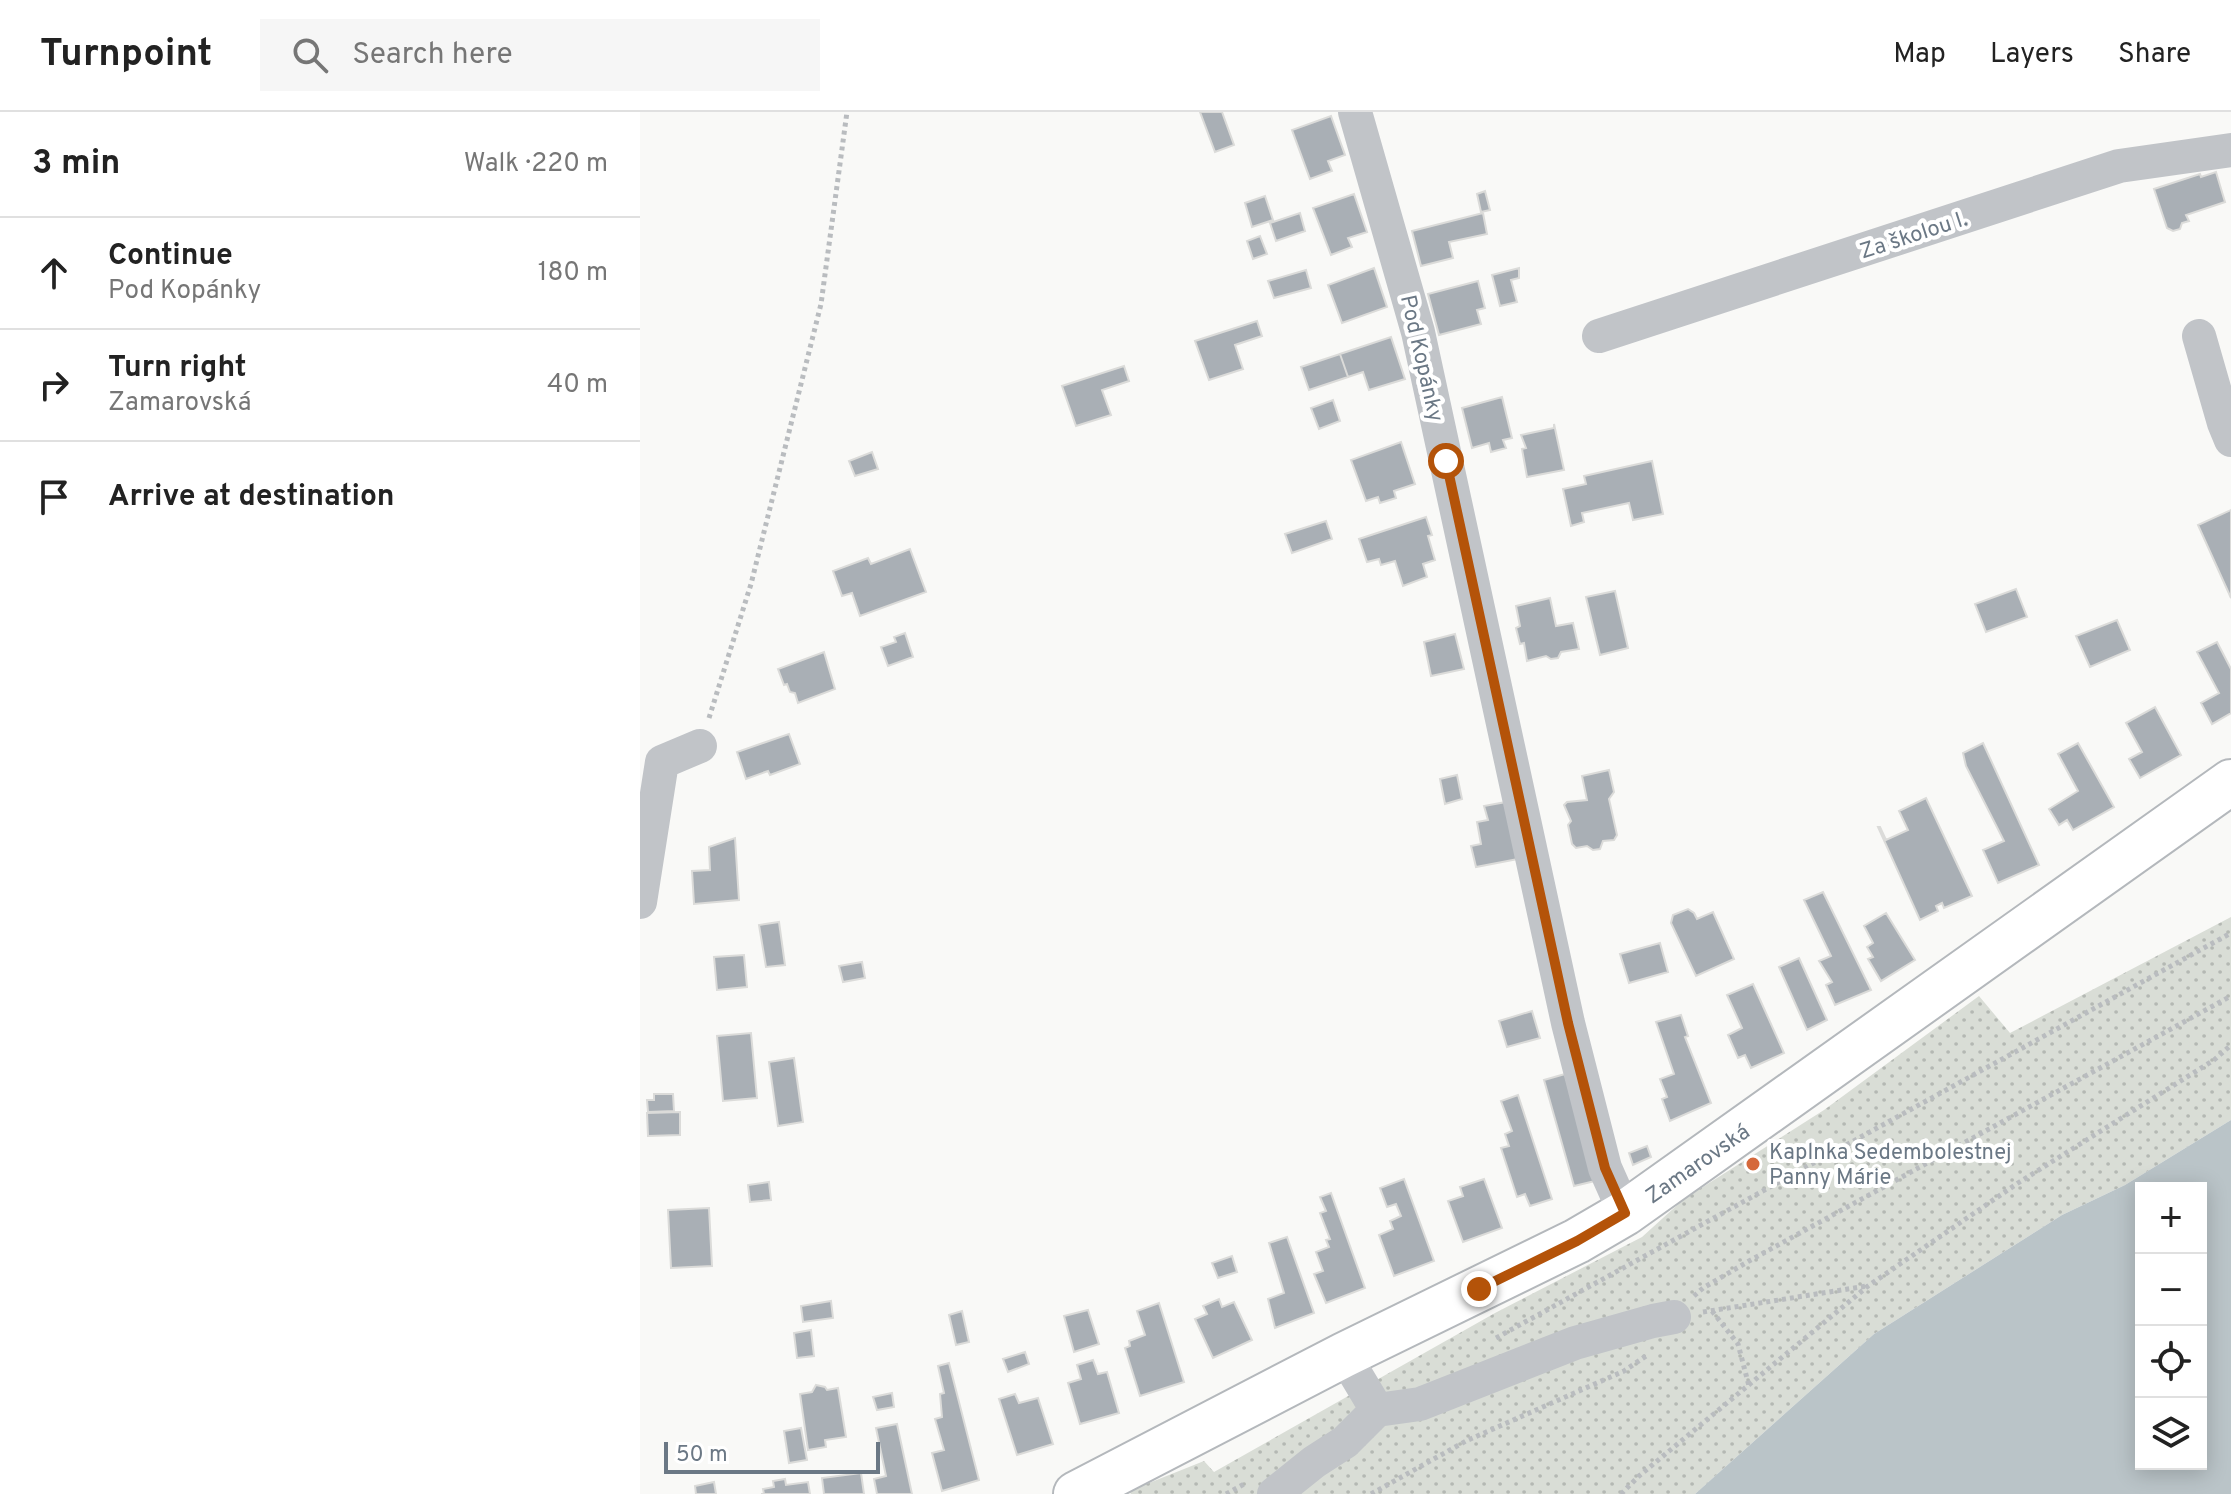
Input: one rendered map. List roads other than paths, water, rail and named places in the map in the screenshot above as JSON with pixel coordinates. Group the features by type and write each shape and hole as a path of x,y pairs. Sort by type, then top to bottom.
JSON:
{"main road":[{"name":"Zamarovská","path":"1076,1494 1344,1355 1577,1241 1625,1213 2231,782"}],"street":[{"name":"Pod Kopánky","path":"1355,112 1418,332 1568,1023 1605,1168 1625,1213"},
{"name":"Za školou I.","path":"1599,336 2119,166 2231,150"},
{"path":"2199,336 2231,440"},
{"path":"640,902 662,762 700,746"},
{"path":"1374,1404 1420,1404 1575,1343 1674,1317"},
{"path":"1344,1355 1374,1404"},
{"path":"1274,1494 1345,1442 1374,1404"}],"place":[{"name":"Kaplnka Sedembolestnej Panny Márie","path":"1753,1164"}]}
